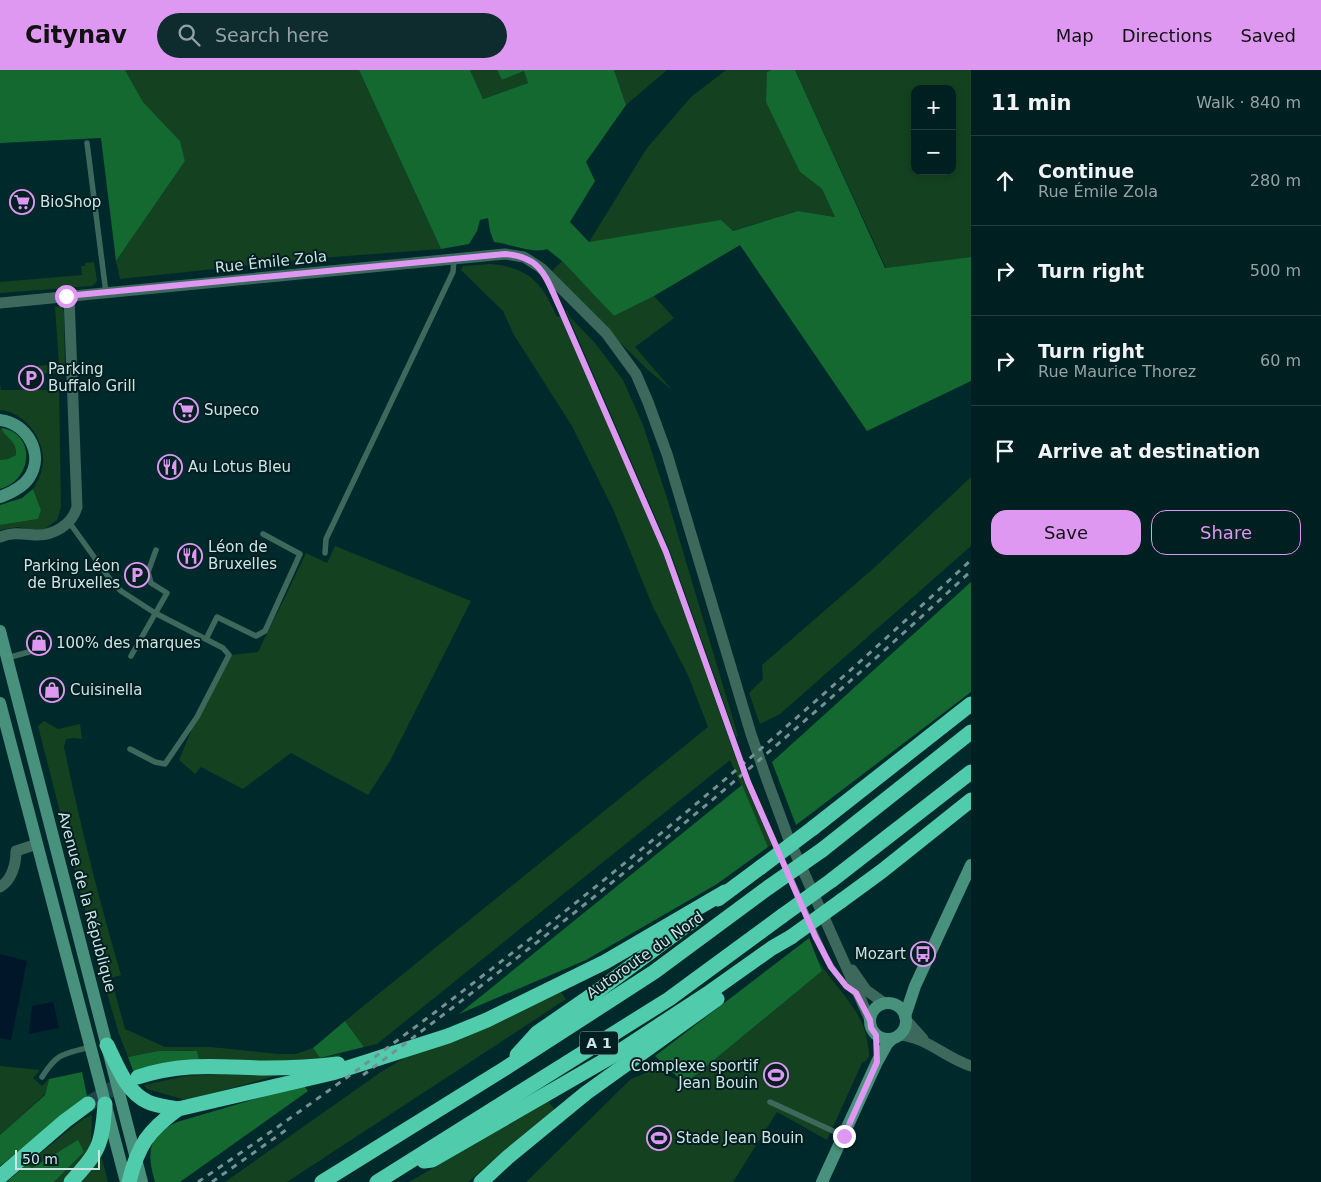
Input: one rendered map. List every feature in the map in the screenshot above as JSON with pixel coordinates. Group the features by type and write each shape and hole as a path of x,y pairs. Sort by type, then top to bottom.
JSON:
{"highway":[{"path":"127,1182 142,1146 152,1130 178,1109 332,1073 448,1036 507,1011 605,962 725,892 761,867 971,704"},
{"name":"Autoroute du Nord","path":"322,1182 504,1069 654,972 822,850 971,732"},
{"name":"A 1","path":"377,1182 669,998 832,880 971,772"},
{"path":"412,1161 432,1160 614,1055 791,937 882,871 971,800"},
{"path":"504,1069 537,1033 687,925 725,892"},
{"path":"481,1182 508,1157 586,1093 709,1006 776,952 791,937"},
{"path":"107,1045 121,1074 137,1095 148,1102 178,1109"},
{"path":"138,1077 156,1071 194,1066 224,1065 279,1068 377,1059"},
{"path":"0,1177 65,1120 88,1104"},
{"path":"72,1182 99,1146 103,1129 105,1104"}],"main road":[{"path":"0,420 13,423 24,430 32,442 35,455 34,467 29,478 16,491 0,497"},
{"name":"Avenue de la République","path":"0,631 142,1182"},
{"path":"0,703 127,1182"},
{"path":"822,1182 877,1062 887,1044 905,1027 905,1018 915,986 971,865"},
{"path":"877,1062 876,1035 871,1028 870,1020 874,1009 888,1004 915,986"},
{"path":"888,1004 900,1008 905,1018"},
{"path":"876,1035 884,1038 895,1037"}],"street":[{"name":"Rue Émile Zola","path":"0,303 454,258 515,255 524,257 542,268 606,334 636,374 667,454 751,734 767,780 788,837 844,961"},
{"path":"0,537 13,532 44,535 57,530 69,522 75,515 77,507 69,296"},
{"path":"0,887 5,884 12,872 16,863 16,851 37,844"},
{"path":"844,961 856,993 870,1020"},
{"path":"844,961 866,990 888,1004"},
{"path":"905,1018 924,1041"},
{"path":"895,1037 907,1036 924,1041 971,1066"}],"lane":[{"path":"87,142 106,293"},
{"path":"326,553 326,539 453,272 454,258"},
{"path":"542,268 666,552 748,782 815,936 831,967 846,986 856,993"},
{"path":"69,522 107,575 121,591 155,613 223,648 229,655 197,717 164,764 154,762 130,750"},
{"path":"206,639 217,617 256,636 264,631 300,554 263,534"},
{"path":"131,656 167,593 151,583 148,572 156,550"},
{"path":"7,658 29,652"},
{"path":"42,1077 49,1064 60,1055 90,1047"},
{"path":"770,1102 844,1136"}],"green space":[{"path":"0,70 125,70 143,102 180,141 185,161 116,261 101,138 0,143"},
{"path":"125,70 359,70 441,249 307,259 120,279 116,261 185,161 180,141 143,102"},
{"path":"359,70 470,70 483,99 528,83 524,71 502,80 497,70 614,70 626,105 586,162 595,181 570,222 589,242 721,220 733,231 798,211 835,217 822,189 800,172 766,102 767,72 771,70 795,70 885,268 971,257 971,381 867,431 740,245 654,296 614,316 562,261 547,249 528,250 494,242 488,218 480,220 477,231 469,244 441,249"},
{"path":"470,70 497,70 502,80 524,71 528,83 483,99"},
{"path":"614,70 667,70 626,105"},
{"path":"726,70 771,70 767,72 800,172 822,189 835,217 798,211 732,231 589,242 647,148 691,97"},
{"path":"795,70 971,70 971,257 886,268"},
{"path":"562,261 614,316 654,296 674,318 635,347 672,390 648,370 550,273"},
{"path":"94,262 97,280 92,286 0,293 0,282 82,275 81,266 85,266 85,263"},
{"path":"490,264 514,269 532,278 546,294 557,317 560,316 663,552 745,784 772,845 768,847 730,760 377,1044 364,1047 345,1021 708,727 688,675 653,607 613,509 572,426 514,335 503,311 461,270 463,266"},
{"path":"61,306 64,312 65,371 36,374 37,366 59,364 55,307"},
{"path":"567,310 570,317 595,343 623,380 643,425 667,498 738,736 736,737 670,551"},
{"path":"0,384 1,390 59,390 61,507 57,520 45,529 32,530 18,527 0,530 0,525 38,519 41,510 33,489 42,470 43,454 41,445 32,428 18,416 0,410"},
{"path":"0,428 15,446 16,455 8,459 0,460"},
{"path":"1,428 12,431 20,438 25,446 26,456 25,466 20,476 11,484 0,489 0,460 16,455 15,446"},
{"path":"971,477 971,546 780,714 760,724 749,693 763,679 762,665 875,567"},
{"path":"33,489 41,510 38,519 0,525 0,505 22,498"},
{"path":"335,546 471,601 390,761 368,795 291,753 243,789 201,767 195,774 179,760 197,717 229,655 258,652 306,553 327,563"},
{"path":"971,582 971,692 796,825 772,762"},
{"path":"44,721 58,729 80,724 82,739 66,739 64,747 90,862 121,975 111,978 125,1029 165,1047 211,1047 278,1054 296,1054 313,1048 320,1058 341,1054 339,1059 318,1062 199,1059 197,1051 162,1052 128,1057 119,1034 102,976 38,726"},
{"path":"742,785 768,847 717,884 586,960 459,1014"},
{"path":"809,938 822,971 685,1084 655,1056"},
{"name":"Complexe sportif Jean Bouin","path":"818,960 855,1011 866,1034 869,1052 868,1058 862,1063 827,1140 777,1112 733,1182 526,1182 631,1079 655,1069 685,1084 822,971"},
{"path":"561,992 566,999 287,1182 225,1182 381,1072 406,1057 488,1027"},
{"path":"345,1021 364,1047 320,1058 313,1048"},
{"path":"159,1051 197,1051 199,1059 134,1073 128,1057"},
{"path":"0,1066 40,1070 33,1078 42,1086 49,1079 45,1094 0,1135"},
{"path":"82,1072 87,1096 0,1166 0,1135 45,1095 49,1079"},
{"path":"219,1074 278,1075 193,1099 182,1099 147,1089 144,1085 186,1076"},
{"path":"303,1085 308,1091 180,1182 155,1182 150,1156 151,1149 156,1137 164,1129 177,1122"},
{"path":"548,1101 556,1111 525,1133 468,1182 409,1182"},
{"path":"92,1115 91,1148 80,1164 63,1182 54,1182 84,1152 32,1169 27,1164 83,1119"},
{"path":"78,1140 84,1152 54,1182 7,1182 27,1164 32,1168"},
{"path":"101,1155 108,1182 77,1182"}],"water":[{"path":"0,954 27,961 11,1040 0,1038"},
{"path":"53,1002 59,1028 29,1034 32,1006"}],"tunnel":[{"path":"88,1104 114,1088 130,1081"}],"railway":[{"path":"198,1182 400,1038 596,886 787,726 971,560"},
{"path":"363,1075 442,1016 674,832 824,704 971,571"},
{"path":"212,1182 286,1130"}],"place":[{"name":"BioShop","path":"22,202"},
{"name":"Parking Buffalo Grill","path":"31,378"},
{"name":"Supeco","path":"186,410"},
{"name":"Au Lotus Bleu","path":"170,467"},
{"name":"Léon de Bruxelles","path":"190,556"},
{"name":"Parking Léon de Bruxelles","path":"137,575"},
{"name":"100% des marques","path":"39,643"},
{"name":"Cuisinella","path":"52,690"},
{"name":"Mozart","path":"923,954"},
{"name":"Complexe sportif Jean Bouin","path":"776,1075"},
{"name":"Stade Jean Bouin","path":"659,1138"}],"route":[{"path":"66,296 505,254 524,257 542,268 666,552 748,782 815,936 831,967 846,986 856,993 870,1020 871,1028 876,1035 878,1047 877,1062 844,1136"}]}
